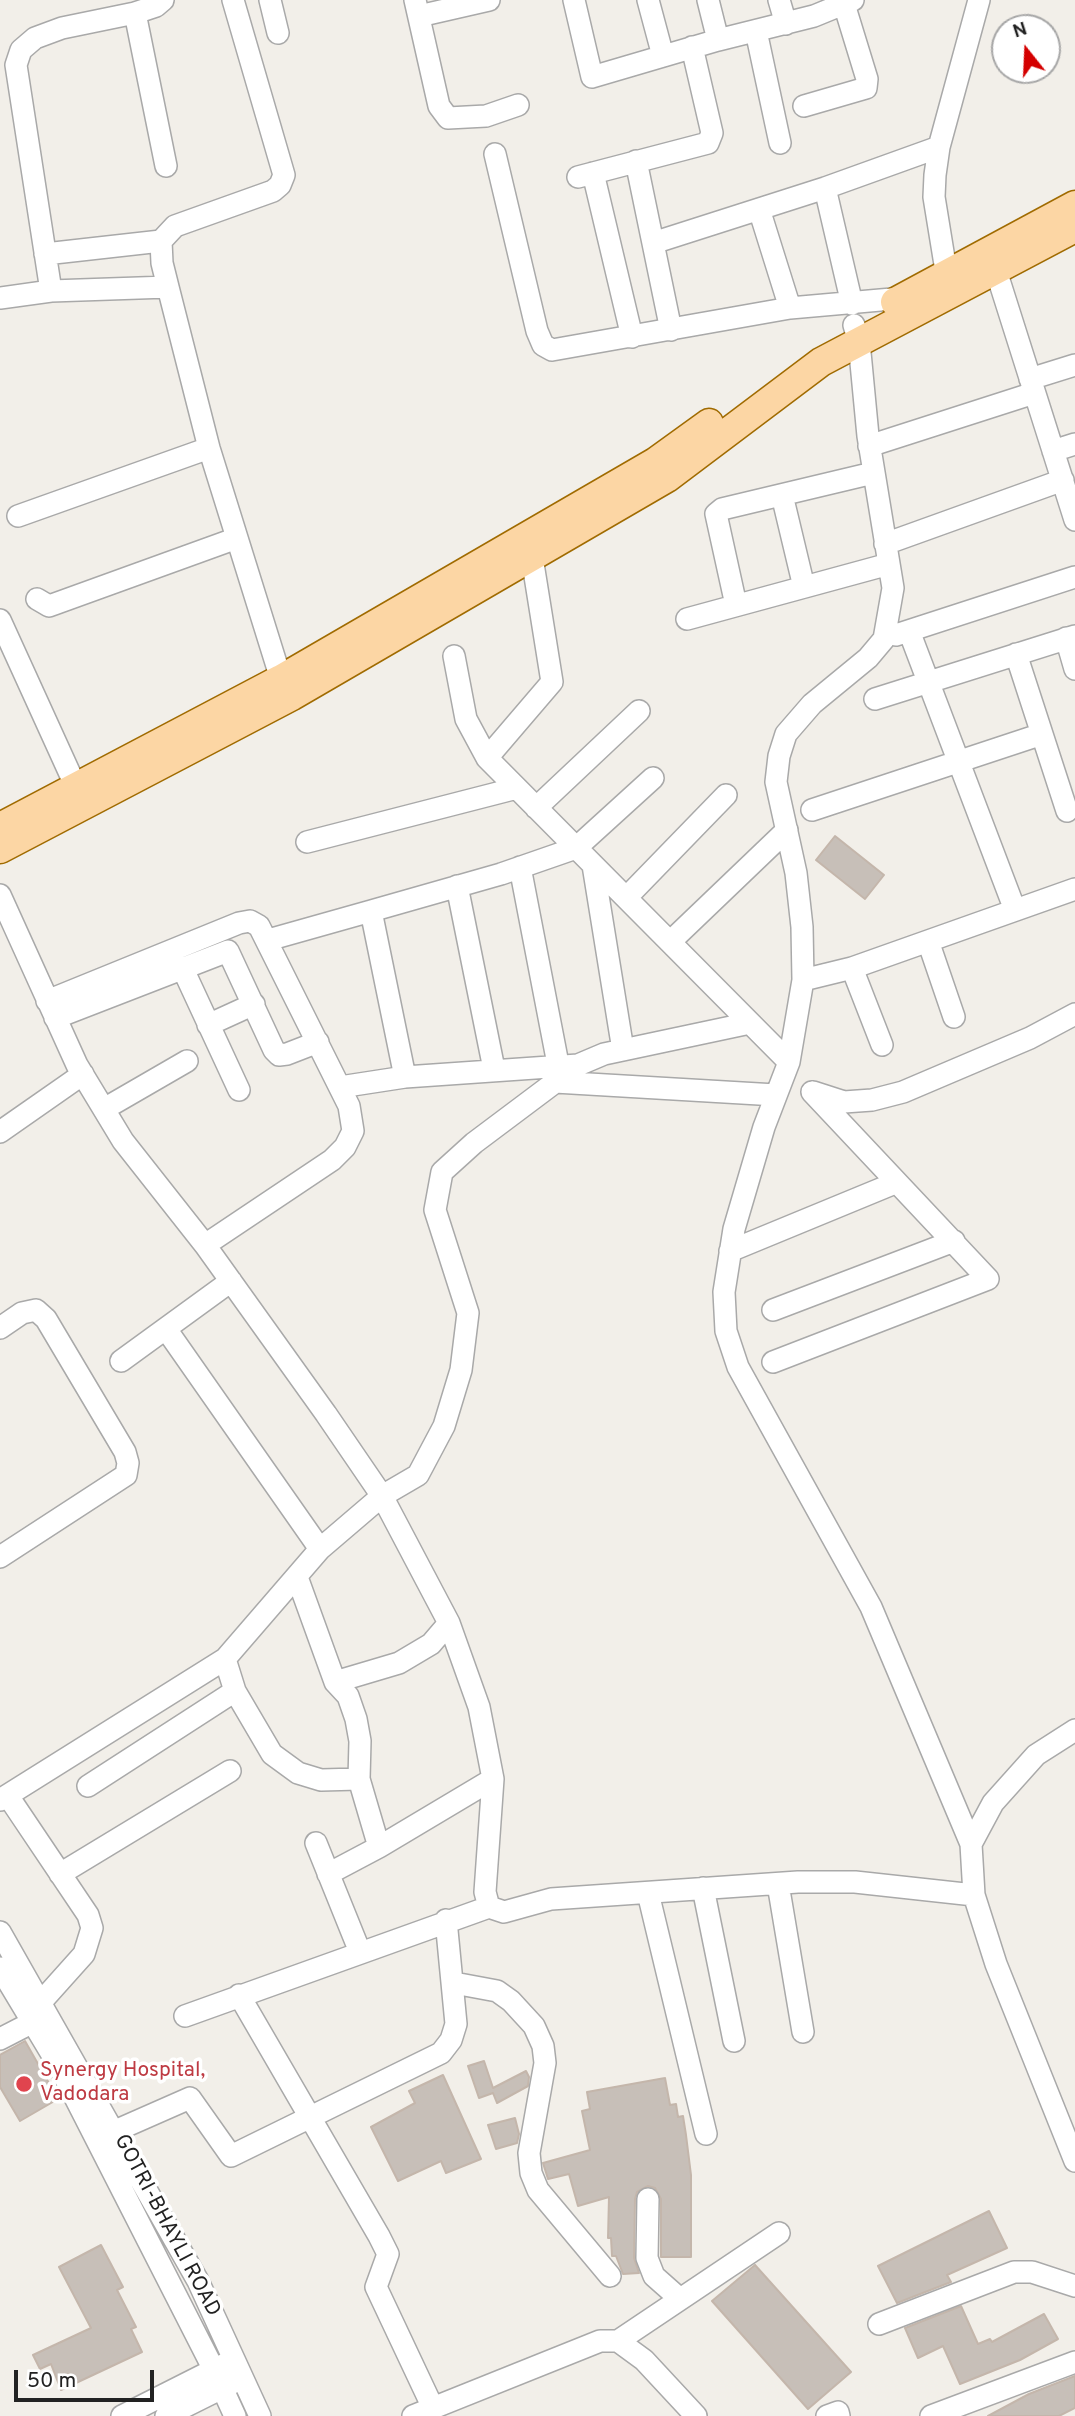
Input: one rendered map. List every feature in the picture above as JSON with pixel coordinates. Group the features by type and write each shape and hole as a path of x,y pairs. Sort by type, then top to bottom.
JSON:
{"main road":[{"path":"855,324 948,284 1075,205"},
{"path":"992,259 1075,228"},
{"path":"0,849 292,696 530,547 655,462 813,348 903,298 948,284"},
{"path":"0,827 530,547"}],"street":[{"path":"51,291 16,65 21,50 44,35 135,13 156,6 163,0"},
{"path":"45,254 161,241 176,226 197,216 273,191 280,185 284,175 233,0"},
{"path":"270,0 278,33"},
{"path":"488,0 417,8 439,106 448,118 486,116 517,105"},
{"path":"574,0 592,77 692,47 786,24 848,2 867,79 866,88 804,106"},
{"path":"648,0 663,56"},
{"path":"708,0 718,40"},
{"path":"779,0 786,24"},
{"path":"948,284 934,197 939,147 977,3"},
{"path":"135,13 166,166"},
{"path":"756,31 780,143"},
{"path":"632,337 585,175 701,145 712,139 692,47"},
{"path":"653,243 825,188 939,147"},
{"path":"495,154 537,331 543,345 552,350 790,308 855,324"},
{"path":"636,161 671,330"},
{"path":"825,188 855,324 869,446 892,588 884,639 868,658 812,704 786,734 776,782 787,830 800,913 803,980 786,1068 764,1127 730,1251 724,1292 726,1331 738,1367 872,1607 971,1844 974,1895 996,1964 1075,2161"},
{"path":"759,209 790,308"},
{"path":"161,241 162,263 209,448 281,679"},
{"path":"992,259 1075,519"},
{"path":"0,298 51,291 168,287"},
{"path":"869,446 1032,386 1075,365"},
{"path":"1053,451 1075,444"},
{"path":"18,516 209,448"},
{"path":"736,606 716,514 722,509 873,473"},
{"path":"687,619 804,587 1063,480"},
{"path":"782,495 804,587"},
{"path":"37,599 49,606 237,538"},
{"path":"487,758 552,682 530,547"},
{"path":"884,639 1075,576"},
{"path":"0,620 76,787"},
{"path":"909,631 1015,911"},
{"path":"875,699 1070,637 1075,669"},
{"path":"1016,654 1067,811"},
{"path":"454,656 466,719 487,758 750,1023 786,1068 988,1279 773,1362"},
{"path":"536,808 639,711"},
{"path":"811,810 1042,734"},
{"path":"268,940 457,886 576,848 653,778"},
{"path":"307,842 517,788"},
{"path":"626,898 726,795"},
{"path":"670,942 787,830"},
{"path":"593,864 623,1050"},
{"path":"520,867 564,1070"},
{"path":"457,886 494,1069"},
{"path":"803,980 852,968 1075,889"},
{"path":"0,895 51,1010 83,1074 123,1141 205,1245 382,1496 449,1623 479,1707 493,1779 485,1892 489,1907"},
{"path":"371,911 405,1077"},
{"path":"51,1010 239,922 250,922 259,926 349,1106 352,1132 345,1147 332,1160 205,1245"},
{"path":"928,941 954,1017"},
{"path":"51,1010 228,951 274,1050 279,1055 318,1042"},
{"path":"182,968 239,1090"},
{"path":"852,968 882,1045"},
{"path":"208,1025 254,1004"},
{"path":"811,1092 844,1102 872,1100 903,1092 1030,1038 1075,1014"},
{"path":"41,2002 84,1954 92,1928 88,1915 4,1798 225,1658 320,1549 382,1496 418,1475 443,1426 461,1370 468,1313 435,1210 442,1172 564,1070 623,1050 750,1023"},
{"path":"104,1109 187,1061"},
{"path":"340,1087 405,1077 494,1069 564,1070 776,1096"},
{"path":"0,1132 83,1074"},
{"path":"730,1251 895,1183"},
{"path":"773,1310 954,1241"},
{"path":"121,1361 231,1281"},
{"path":"0,1328 22,1313 36,1310 46,1319 125,1452 128,1463 126,1475 0,1556"},
{"path":"166,1329 320,1549"},
{"path":"297,1577 335,1682 348,1696 356,1719 360,1741 359,1779 379,1847"},
{"path":"335,1682 399,1663 430,1644 449,1623"},
{"path":"225,1658 235,1691 272,1755 298,1773 321,1780 359,1779"},
{"path":"88,1786 235,1691"},
{"path":"971,1844 993,1803 1036,1755 1075,1730"},
{"path":"60,1874 230,1771"},
{"path":"328,1874 493,1779"},
{"path":"316,1843 360,1952"},
{"path":"185,2015 446,1920 489,1907 504,1912 551,1899 704,1888 855,1882 974,1895"},
{"path":"778,1884 803,2032"},
{"path":"704,1888 734,2041"},
{"path":"648,1893 706,2134"},
{"path":"115,2131 190,2098 232,2156 441,2053 451,2040 456,2024 446,1920"},
{"name":"GOTRI-BHAYLI ROAD","path":"0,1932 198,2281 260,2416"},
{"name":"GOTRI-BHAYLI ROAD","path":"0,1968 59,2066 235,2416"},
{"path":"454,1983 497,1991 511,2001 534,2026 543,2046 545,2063 529,2153 531,2173 538,2190 610,2276"},
{"path":"239,1995 387,2254 376,2287 423,2412 600,2341 618,2341 779,2233"},
{"path":"0,2039 33,2022"},
{"path":"648,2199 647,2258 654,2276 680,2299"},
{"path":"879,2324 1014,2272 1032,2272 1075,2286"},
{"path":"618,2341 644,2360 696,2416"},
{"path":"931,2416 1075,2362"},
{"path":"122,2416 218,2379 239,2368"},
{"path":"166,2416 218,2379"},
{"path":"827,2416 838,2412 839,2416"}],"building":[{"path":"835,836 884,875 865,899 816,860"},
{"path":"25,2041 58,2099 20,2121 0,2087 0,2055"},
{"path":"484,2061 493,2088 526,2071 529,2077 528,2086 497,2103 493,2093 479,2098 468,2066"},
{"path":"443,2075 481,2159 446,2173 441,2161 398,2181 371,2127 415,2103 409,2091"},
{"path":"665,2078 670,2105 676,2104 678,2117 683,2116 686,2135 691,2175 691,2257 661,2257 661,2199 655,2188 648,2186 637,2192 635,2199 634,2258 639,2273 623,2274 616,2256 612,2256 611,2238 608,2238 609,2197 578,2206 569,2174 548,2179 543,2163 590,2150 582,2111 590,2109 587,2092"},
{"path":"515,2118 519,2134 517,2143 496,2149 488,2125"},
{"path":"989,2211 1007,2248 947,2275 951,2282 897,2303 878,2266"},
{"path":"101,2245 123,2287 117,2290 136,2327 131,2329 142,2352 61,2390 51,2364 40,2369 33,2355 91,2328 59,2267"},
{"path":"755,2265 851,2372 808,2409 712,2301"},
{"path":"961,2306 978,2344 990,2339 992,2342 1044,2314 1058,2339 1020,2360 960,2384 943,2346 918,2358 905,2328"},
{"path":"1075,2376 1075,2408 1059,2416 988,2416 1029,2394"}],"place":[{"name":"Synergy Hospital, Vadodara","path":"24,2084"}]}
